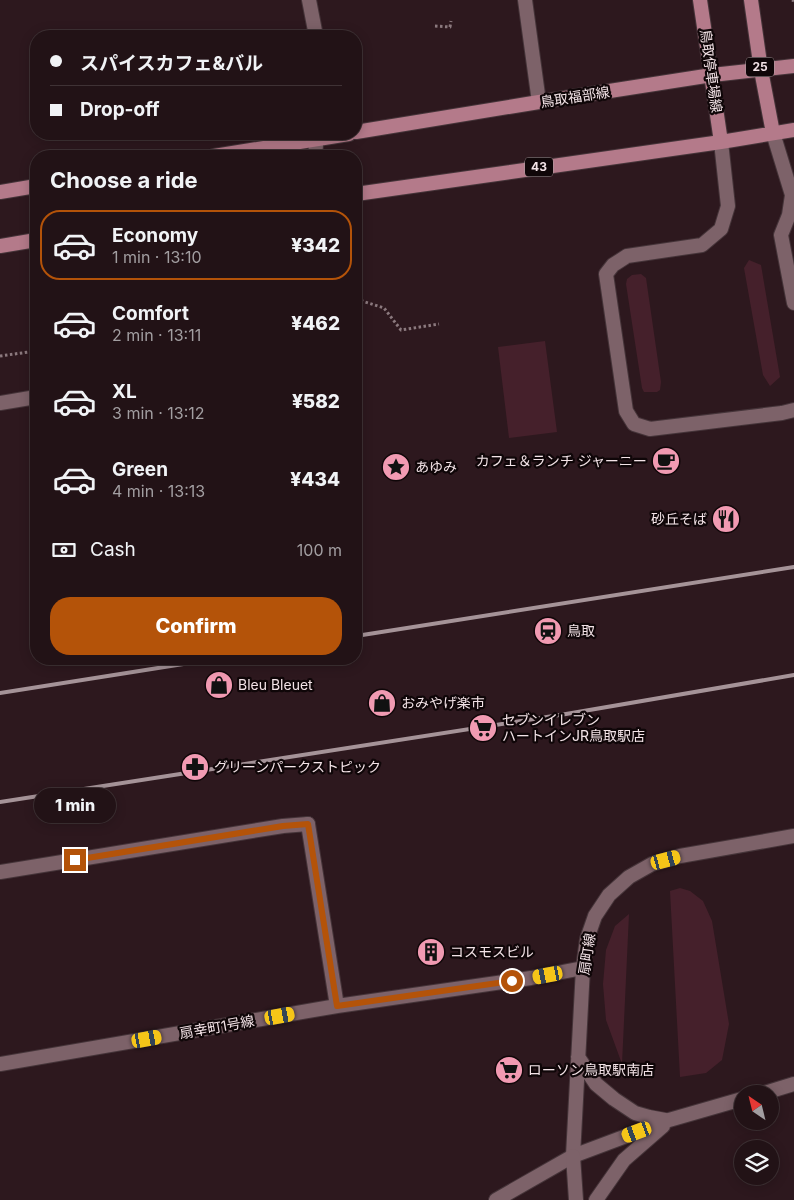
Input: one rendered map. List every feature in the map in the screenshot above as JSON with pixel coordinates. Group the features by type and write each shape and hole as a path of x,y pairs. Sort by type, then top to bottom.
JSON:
{"main road":[{"name":"鳥取停車場線","path":"700,0 721,142"},
{"name":"25","path":"751,0 761,70 773,133"},
{"name":"鳥取福部線","path":"362,131 539,102 712,76 794,66"},
{"name":"43","path":"362,193 794,130"},
{"path":"245,150 296,140"},
{"path":"0,192 30,187"},
{"path":"0,246 30,241"}],"street":[{"path":"309,0 315,30"},
{"path":"525,0 539,102"},
{"path":"773,133 793,195 789,215 781,235 794,303"},
{"path":"721,142 728,206 721,229 702,245 627,256 613,265 606,274 626,411 634,424 650,429 794,410"},
{"path":"0,403 30,398"},
{"path":"0,872 308,824 337,1006"},
{"name":"扇町線","path":"576,1200 574,1156 583,968 587,939 595,916 609,895 629,877 652,864 680,856 794,836"},
{"name":"扇幸町1号線","path":"0,1064 337,1006 531,978 583,968"},
{"path":"578,1056 596,1084 614,1099 635,1113 649,1118 669,1120"},
{"path":"779,1089 794,1084"},
{"path":"496,1200 574,1156 669,1120 734,1101"},
{"path":"596,1200 624,1160 669,1120"}],"path":[{"path":"435,26 450,27 450,21"},
{"path":"362,301 384,308 401,330 439,324"},
{"path":"0,356 30,352"}],"shaded area":[{"path":"749,260 761,265 780,377 770,386 763,375 744,268"},
{"path":"641,274 646,278 661,382 660,390 657,392 644,392 642,388 626,284 627,279 632,275"},
{"path":"545,341 557,432 509,438 498,347"},
{"path":"680,888 690,891 703,901 712,921 729,1024 722,1060 706,1073 680,1077 670,891"},
{"path":"629,914 622,1064 606,1020 603,984 606,950 615,926"}],"railway":[{"path":"362,635 794,567"},
{"path":"0,693 177,665"},
{"path":"0,802 566,714 794,675"}],"place":[{"name":"カフェ＆ランチ ジャーニー","path":"666,461"},
{"name":"あゆみ","path":"396,467"},
{"name":"砂丘そば","path":"726,519"},
{"name":"鳥取","path":"548,631"},
{"name":"Bleu Bleuet","path":"219,685"},
{"name":"おみやげ楽市","path":"382,703"},
{"name":"セブンイレブン ハートインJR鳥取駅店","path":"483,728"},
{"name":"グリーンパークストピック","path":"195,767"},
{"name":"コスモスビル","path":"431,952"},
{"name":"ローソン鳥取駅南店","path":"509,1070"}],"route":[{"path":"75,860 283,826 308,824 337,1006 512,981"}]}
